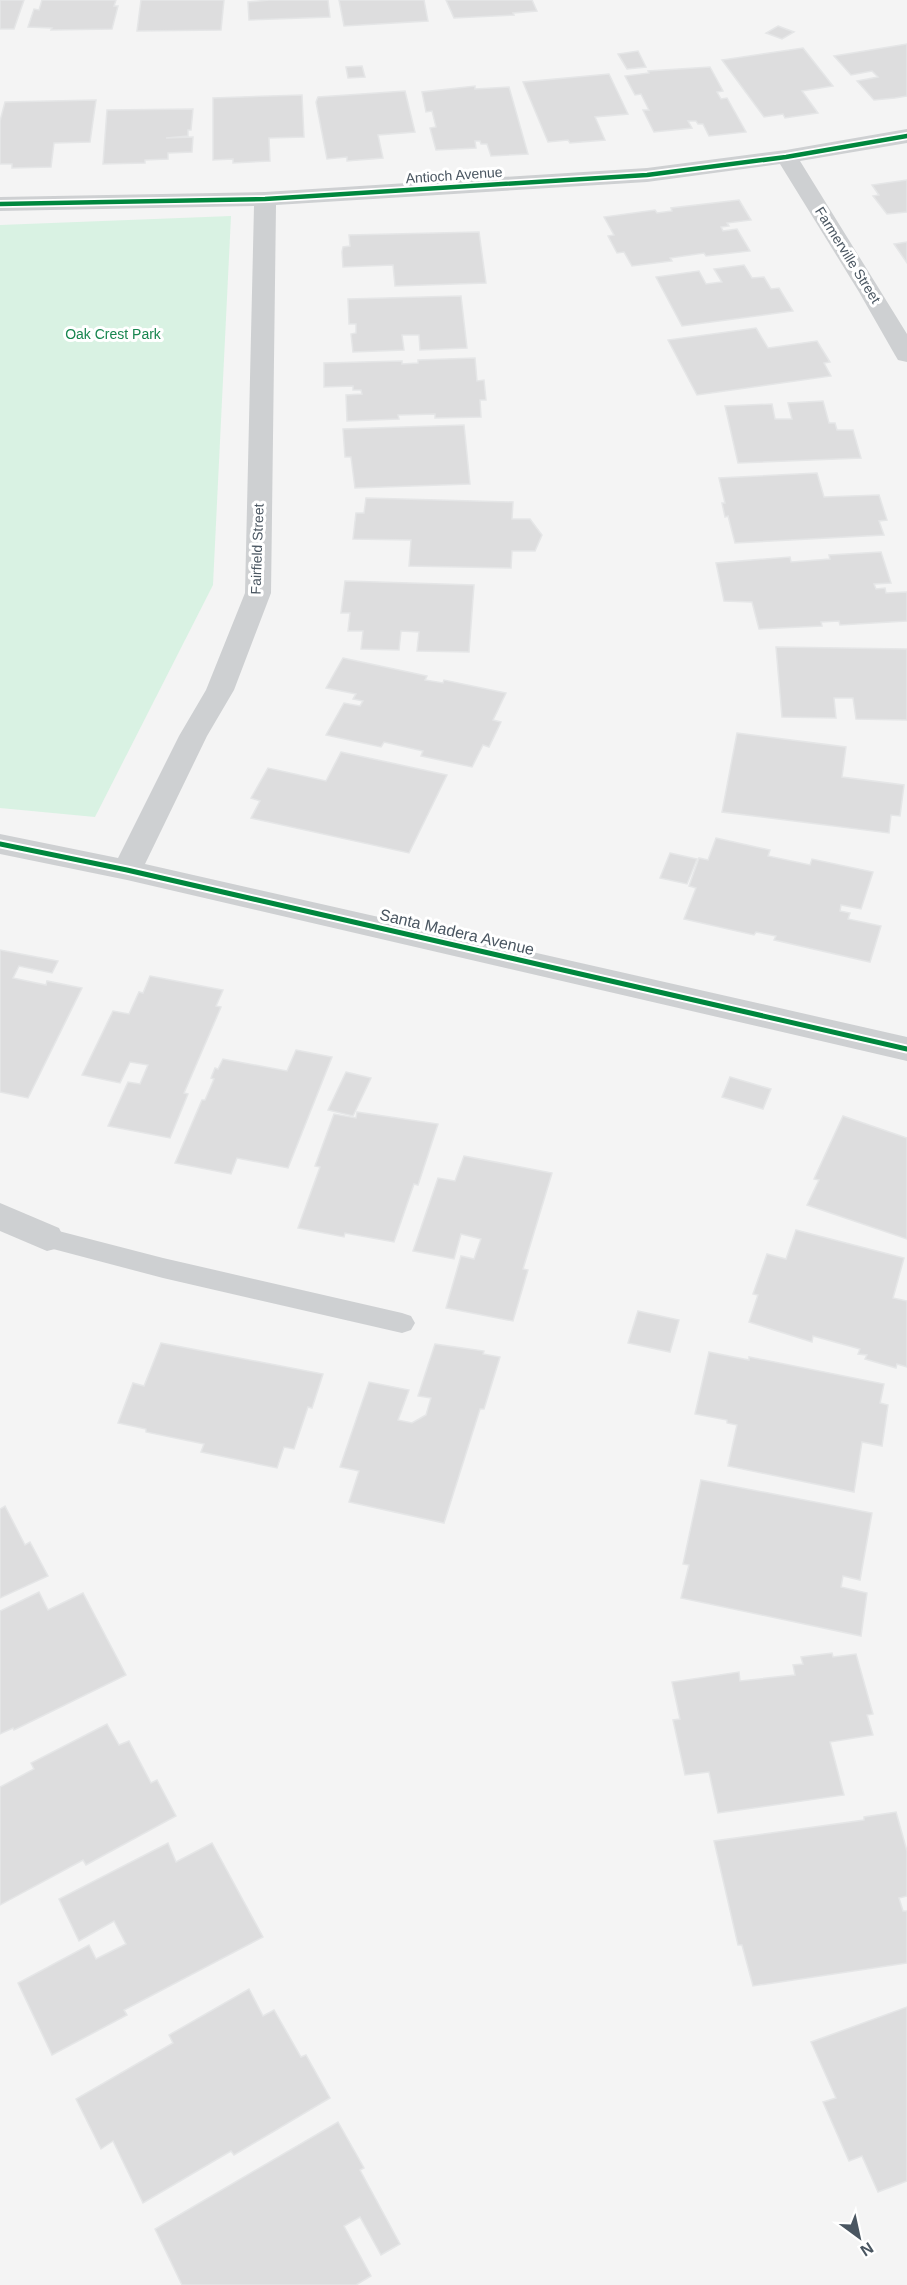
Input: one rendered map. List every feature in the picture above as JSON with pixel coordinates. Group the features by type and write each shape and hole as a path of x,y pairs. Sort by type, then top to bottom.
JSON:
{"street":[{"name":"Antioch Avenue","path":"0,204 265,199 647,175 786,157 907,136"},
{"name":"Farmerville Street","path":"786,157 871,291 907,355"},
{"name":"Fairfield Street","path":"127,870 193,736 220,690 258,593 265,199"},
{"name":"Santa Madera Avenue","path":"0,844 127,870 907,1049"},
{"path":"0,1216 47,1238"}],"lane":[{"path":"47,1238 155,1266 402,1323"}],"green space":[{"name":"Oak Crest Park","path":"231,216 213,585 95,817 0,808 0,225"}],"building":[{"path":"0,0 24,0 14,29 0,29"},
{"path":"42,0 116,0 114,6 118,6 112,29 51,30 52,28 28,27 34,9 39,10"},
{"path":"141,0 224,0 221,30 137,31"},
{"path":"328,0 330,17 249,20 248,2"},
{"path":"339,0 424,0 428,21 344,26"},
{"path":"446,0 532,0 537,11 513,13 514,15 454,18"},
{"path":"778,26 794,32 782,39 766,33"},
{"path":"907,44 907,96 895,98 874,100 857,81 878,77 872,71 851,75 834,56"},
{"path":"803,48 833,86 802,91 818,113 785,118 783,114 764,117 722,60"},
{"path":"638,51 646,67 627,69 618,54"},
{"path":"362,66 365,77 348,78 346,67"},
{"path":"710,67 723,91 717,92 721,99 727,98 746,132 709,136 703,124 688,121 692,128 654,132 643,110 649,110 641,94 635,95 625,76 649,73 648,71"},
{"path":"609,74 628,114 595,117 605,140 548,142 523,82"},
{"path":"475,86 475,89 509,87 528,154 491,156 487,144 481,144 480,141 475,141 476,148 436,150 430,128 436,127 432,111 426,112 422,92"},
{"path":"405,91 415,132 378,135 383,158 347,161 347,157 327,159 316,102 318,97"},
{"path":"302,95 304,137 269,138 270,161 233,163 233,159 213,160 213,98"},
{"path":"96,100 90,142 54,143 51,167 12,168 12,164 0,164 0,121 5,102"},
{"path":"193,109 191,130 188,130 188,136 166,138 193,137 192,152 168,153 168,159 145,160 145,163 103,164 107,110"},
{"path":"907,180 907,212 887,214 873,196 879,195 872,185"},
{"path":"739,200 751,220 727,223 729,226 721,227 723,231 737,229 750,251 706,256 704,253 670,258 672,261 632,266 624,252 617,253 608,236 614,235 604,217 655,210 657,213 672,211 671,208"},
{"path":"479,232 486,283 395,286 393,265 343,267 342,252 343,247 350,246 349,235"},
{"path":"907,242 907,263 894,244"},
{"path":"744,265 752,278 764,277 771,289 779,288 793,311 682,326 656,277 699,271 706,284 722,282 714,269"},
{"path":"461,296 467,348 420,350 419,335 402,335 404,350 353,352 351,334 356,333 356,324 349,324 348,299"},
{"path":"756,328 768,348 817,341 830,362 824,363 831,376 697,395 668,340"},
{"path":"475,358 477,381 484,380 486,400 480,400 481,417 435,418 435,414 398,415 399,419 347,421 346,395 362,394 361,390 353,390 353,386 324,387 324,363 402,361 402,364 418,363 418,360"},
{"path":"823,401 829,423 835,423 837,430 853,430 861,458 738,463 725,406 772,404 775,419 792,419 788,403"},
{"path":"464,425 470,484 355,488 351,457 345,457 343,429"},
{"path":"817,473 824,497 879,495 887,520 879,521 884,535 735,543 728,516 725,517 722,503 725,503 719,478"},
{"path":"366,498 513,502 512,519 530,519 542,535 535,551 512,551 511,568 409,566 411,540 353,539 356,513 364,513"},
{"path":"881,552 891,583 874,584 876,589 885,588 886,593 907,592 907,621 840,625 839,621 821,622 822,626 759,629 752,602 724,601 716,563 790,557 791,562 830,559 829,555"},
{"path":"345,581 474,585 469,652 417,651 419,632 401,631 399,650 361,649 363,631 348,631 350,613 341,613"},
{"path":"776,647 907,649 907,720 856,719 853,698 834,698 836,718 782,717"},
{"path":"343,658 427,676 425,680 443,683 444,680 506,693 493,720 501,722 489,747 483,745 472,767 421,756 423,751 384,742 381,747 326,735 344,703 360,706 363,701 353,699 356,694 326,688"},
{"path":"737,733 846,747 842,777 904,785 900,816 891,815 889,833 722,812"},
{"path":"341,752 447,775 409,853 251,818 260,801 251,798 268,768 326,781"},
{"path":"716,838 770,850 768,856 810,865 812,859 873,872 861,909 841,905 840,911 850,913 848,919 881,926 870,962 774,940 776,936 756,932 754,935 684,919 696,888 689,886 699,858 708,860"},
{"path":"670,853 697,859 687,884 660,878"},
{"path":"0,950 58,961 52,973 19,966 13,978 46,985 47,981 82,988 28,1098 0,1092"},
{"path":"150,976 223,990 216,1006 221,1007 184,1093 188,1094 170,1138 108,1126 128,1082 140,1084 148,1065 130,1062 120,1083 82,1075 113,1011 129,1014 139,992 143,993"},
{"path":"296,1050 332,1057 288,1168 237,1158 231,1174 175,1163 202,1100 205,1100 214,1079 211,1078 215,1068 218,1069 223,1059 287,1071"},
{"path":"346,1072 371,1078 353,1116 328,1110"},
{"path":"730,1077 771,1089 763,1109 722,1097"},
{"path":"357,1112 438,1124 418,1185 414,1184 394,1242 345,1233 344,1237 298,1228 320,1167 315,1166 334,1114 356,1118"},
{"path":"843,1116 907,1138 907,1239 807,1205 819,1180 814,1179"},
{"path":"464,1156 552,1173 523,1269 528,1270 513,1321 446,1308 461,1256 474,1259 481,1239 461,1234 454,1259 413,1251 438,1178 455,1181"},
{"path":"796,1230 904,1258 893,1298 907,1301 907,1367 897,1364 896,1368 865,1359 867,1355 858,1354 860,1349 813,1336 812,1342 749,1322 758,1295 753,1294 767,1254 786,1259"},
{"path":"638,1311 679,1320 670,1352 628,1343"},
{"path":"161,1343 323,1374 312,1408 308,1407 294,1449 284,1447 277,1468 201,1452 204,1444 146,1432 146,1429 118,1423 133,1383 144,1386"},
{"path":"435,1344 484,1351 483,1354 500,1357 484,1409 480,1409 444,1523 349,1502 359,1471 340,1467 369,1382 409,1390 398,1420 412,1423 426,1415 431,1398 418,1396"},
{"path":"709,1352 749,1360 749,1357 884,1384 880,1403 888,1405 882,1446 862,1442 854,1492 728,1466 737,1425 727,1423 727,1420 695,1414"},
{"path":"701,1480 872,1513 860,1580 843,1576 841,1587 867,1593 861,1636 681,1598 689,1565 683,1564"},
{"path":"5,1506 25,1545 30,1542 48,1576 0,1598 0,1509"},
{"path":"39,1592 48,1610 83,1593 126,1675 14,1730 13,1728 0,1734 0,1611"},
{"path":"832,1653 833,1657 856,1654 873,1714 867,1715 873,1735 830,1742 844,1795 718,1813 709,1772 685,1775 673,1720 680,1719 672,1682 739,1672 740,1681 795,1675 793,1665 803,1664 801,1657"},
{"path":"107,1724 119,1745 129,1741 151,1783 157,1780 176,1816 86,1865 83,1860 0,1905 0,1787 34,1769 31,1763"},
{"path":"896,1812 907,1851 907,1896 899,1898 903,1911 907,1911 907,1963 753,1986 742,1945 738,1945 714,1841 864,1820 864,1817"},
{"path":"168,1843 176,1862 212,1843 263,1937 124,2010 127,2015 52,2055 18,1983 89,1945 96,1959 126,1944 114,1921 79,1941 59,1899"},
{"path":"249,1989 263,2016 274,2010 301,2057 306,2055 330,2098 234,2155 231,2151 143,2203 113,2141 101,2149 76,2099 173,2043 169,2035"},
{"path":"907,2007 907,2181 878,2192 862,2156 849,2161 823,2102 836,2098 811,2042"},
{"path":"338,2122 364,2168 360,2170 400,2244 381,2255 360,2217 344,2226 371,2276 356,2285 182,2285 155,2229"}],"cycle path":[{"path":"0,204 265,199 647,175 786,157 907,136"},
{"path":"0,844 127,870 907,1049"}]}
